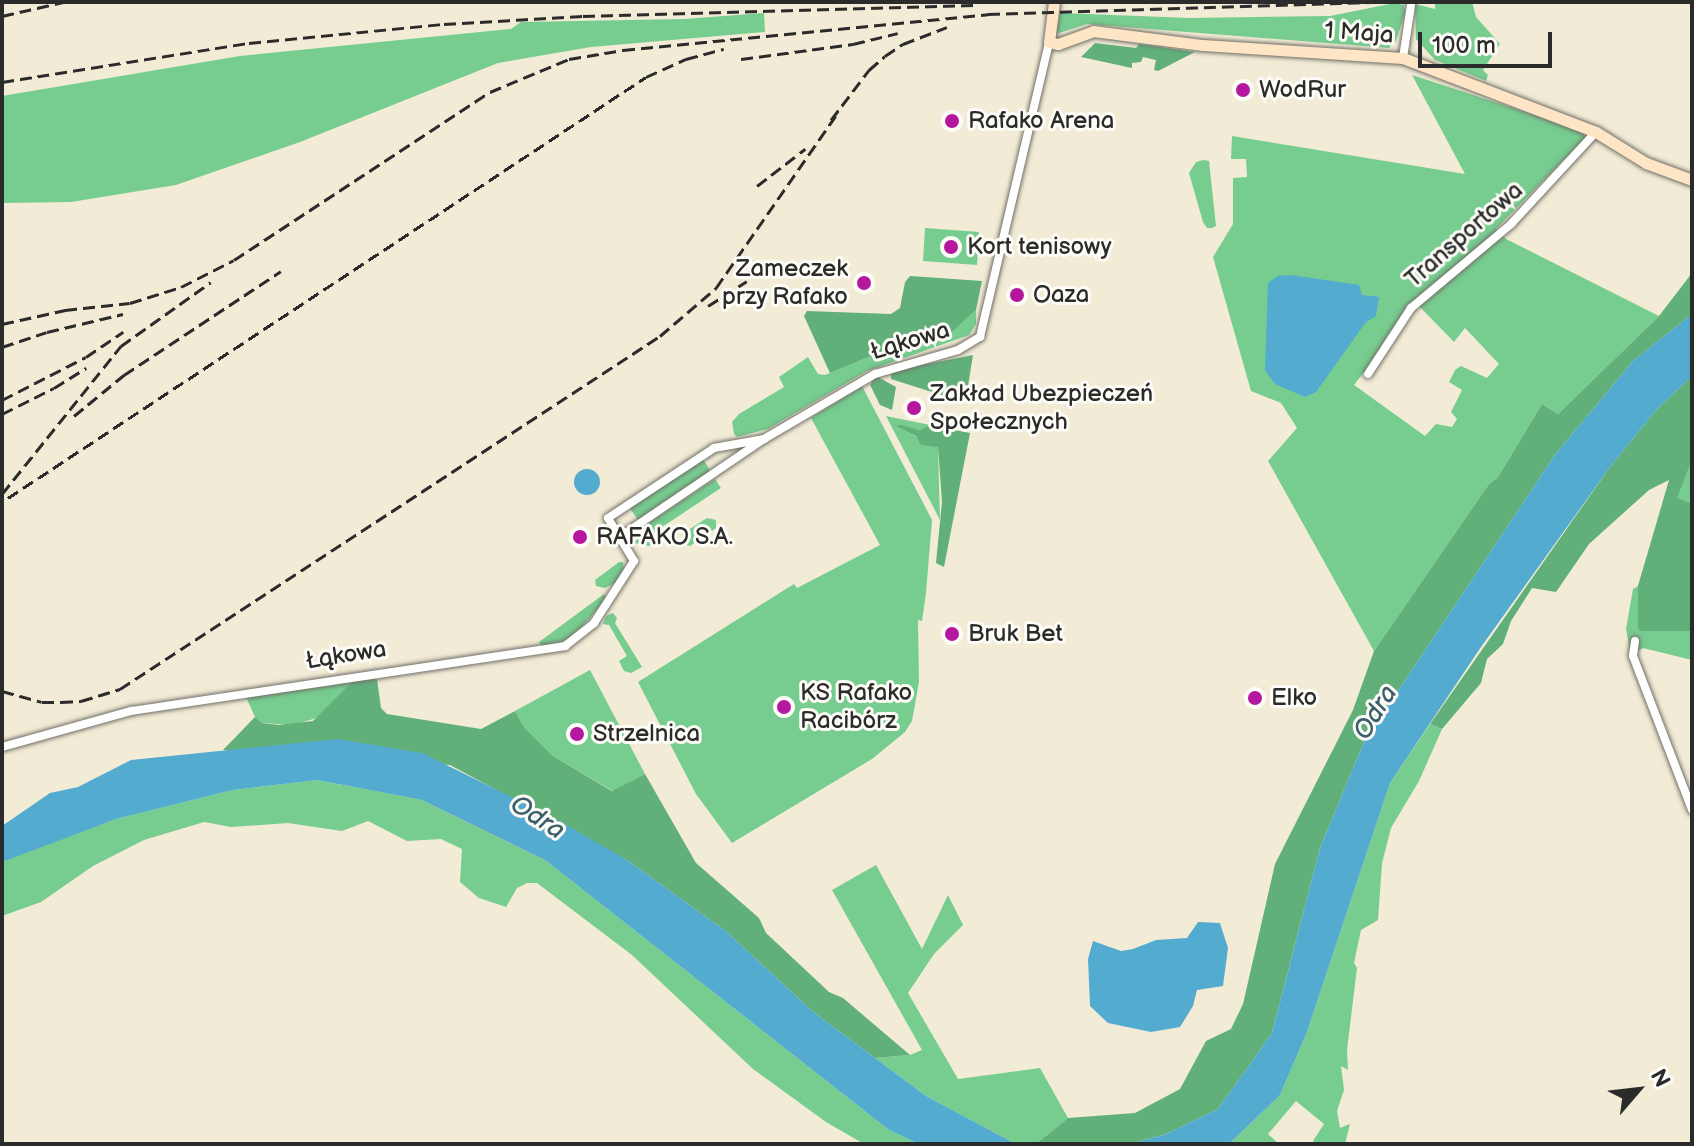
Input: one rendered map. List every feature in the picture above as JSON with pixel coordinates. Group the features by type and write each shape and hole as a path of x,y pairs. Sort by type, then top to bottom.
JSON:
{"street":[{"name":"Łąkowa","path":"620,537 764,439 875,374 958,350 980,337 1049,42 1054,2"},
{"path":"1403,58 1411,5"},
{"name":"1 Maja","path":"1049,42 1063,44 1093,31 1203,45 1403,58 1596,132 1646,163 1692,180"},
{"name":"Transportowa","path":"1368,374 1411,308 1511,224 1596,132"},
{"name":"Łąkowa","path":"2,747 131,711 565,646 594,623 634,561 608,518 714,448 764,439"},
{"path":"731,445 733,462"},
{"path":"714,448 733,462"},
{"path":"1635,641 1633,656 1692,810"}],"green space":[{"path":"1435,2 1472,2 1476,17 1500,44 1483,70 1488,75 1486,81 1435,60 1416,39 1415,4 1435,9"},
{"path":"1395,3 1404,5 1405,13 1396,41 1389,48 1087,24 1056,34 1060,13 1190,18 1330,16"},
{"path":"764,13 765,32 591,47 498,63 300,142 176,185 71,202 2,203 2,96 240,56 511,29 521,22 684,19"},
{"path":"1095,43 1136,48 1139,44 1195,52 1158,71 1154,70 1156,60 1143,57 1141,62 1132,63 1132,68 1081,57"},
{"path":"1412,75 1583,131 1585,138 1496,229 1506,239 1659,316 1558,414 1542,404 1498,477 1489,484 1374,651 1268,461 1297,428 1281,403 1251,391 1213,257 1233,224 1233,178 1247,177 1246,159 1231,159 1232,136 1465,174","holes":["1417,304 1454,342 1465,328 1499,364 1487,378 1461,366 1455,370 1449,382 1462,390 1451,412 1457,419 1452,427 1436,424 1425,436 1354,385"]},
{"path":"1209,161 1216,226 1212,228 1207,228 1203,222 1189,173 1196,162"},
{"name":"Kort tenisowy","path":"925,228 979,232 977,265 923,261"},
{"path":"1692,273 1692,314 1633,361 1554,456 1364,742 1320,848 1272,1033 1218,1109 1166,1134 1130,1144 1037,1143 1068,1118 1135,1113 1180,1089 1206,1041 1231,1029 1243,1004 1275,864 1353,710 1374,651 1489,484 1498,477 1542,404 1558,414 1659,316"},
{"path":"910,276 982,281 976,310 951,333 903,343 830,373 804,316 807,311 891,314 900,308 905,282"},
{"path":"976,310 976,324 969,335 867,371 768,429 737,437 734,434 732,422 739,414 784,387 779,377 808,357 818,374 825,375 903,343 951,333"},
{"path":"973,355 968,386 957,400 891,379 891,374 907,368"},
{"path":"876,376 896,387 892,410 880,405 870,385"},
{"path":"1692,376 1692,459 1677,498 1692,504 1692,631 1640,631 1638,627 1638,586 1669,480 1649,490 1589,544 1556,592 1532,588 1511,621 1503,644 1487,659 1481,683 1442,729 1430,724 1610,467 1657,409"},
{"name":"KS Rafako Racibórz","path":"862,386 932,520 926,593 922,621 918,620 919,682 912,721 905,732 872,759 732,843 696,794 638,682 794,584 797,588 880,545 811,418"},
{"path":"886,416 930,425 919,430 897,426 919,441 938,447 940,520"},
{"path":"930,425 970,433 944,567 936,563 942,502 938,447 921,445 916,436 896,426 919,430"},
{"path":"703,459 711,472 638,520 629,507"},
{"path":"1692,459 1692,660 1643,648 1631,655 1626,629 1633,589 1638,586 1670,480"},
{"path":"715,479 721,488 656,531 660,538 649,546 634,543 641,528"},
{"path":"707,518 716,520 716,528 690,546 683,544 682,534"},
{"path":"623,562 624,572 617,582 605,588 596,586 595,580"},
{"path":"604,594 607,598 581,628 566,640 542,647 539,642"},
{"path":"613,613 617,618 615,623 642,667 631,673 624,671 619,661 627,656 609,625 603,624 606,616"},
{"name":"Strzelnica","path":"590,670 645,774 613,791 553,756 524,727 515,711"},
{"path":"377,679 381,708 387,714 481,729 515,711 524,727 553,756 612,791 645,774 696,863 759,918 766,933 829,992 843,998 910,1055 875,1058 812,1011 727,932 627,860 450,765 223,750 255,717 262,723 279,725 313,721 354,680"},
{"path":"354,680 320,717 293,725 262,723 255,717 246,697"},
{"path":"1430,724 1442,729 1419,781 1391,828 1382,863 1378,920 1361,930 1354,963 1357,968 1347,1050 1348,1070 1341,1066 1344,1090 1337,1111 1340,1128 1350,1124 1345,1144 1316,1144 1313,1141 1324,1124 1296,1101 1268,1134 1279,1144 1229,1144 1280,1095 1307,1032 1390,783"},
{"path":"317,780 422,800 545,860 889,1130 919,1144 864,1144 826,1122 753,1069 632,955 537,883 527,883 517,888 506,907 479,898 460,882 462,849 441,839 407,841 368,821 342,831 288,823 231,827 204,822 144,840 93,866 41,902 2,916 2,862 16,855 116,819 233,790"},
{"path":"876,865 922,949 948,895 963,925 934,954 908,993 958,1079 1040,1068 1068,1118 1037,1143 1012,1142 926,1096 875,1058 910,1055 922,1050 832,890"}],"water":[{"path":"1291,275 1359,285 1362,295 1379,297 1376,316 1366,322 1316,392 1305,397 1275,384 1265,370 1268,283 1278,276"},
{"path":"1692,314 1692,376 1657,409 1610,467 1481,647 1390,783 1307,1032 1280,1095 1229,1144 1130,1144 1166,1134 1218,1109 1272,1033 1320,848 1364,742 1554,456 1633,361"},
{"path":"587,469 596,473 600,482 596,491 587,495 578,491 574,482 578,473"},
{"name":"Odra","path":"338,739 422,753 556,819 627,860 727,932 812,1011 926,1096 1012,1142 1053,1144 919,1144 889,1130 545,860 422,800 317,780 233,790 116,819 2,862 2,826 50,793 78,787 131,760"},
{"path":"1198,922 1220,923 1228,948 1223,986 1197,990 1193,1006 1180,1027 1151,1032 1108,1023 1090,1006 1088,959 1093,941 1121,951 1133,949 1156,940 1187,938"}],"railway":[{"path":"2,16 63,2"},
{"path":"2,324 65,310 130,303 181,287 234,260 490,92 569,59 623,50 988,14 1372,2"},
{"path":"2,82 249,43 444,24 583,16 974,5"},
{"path":"831,120 869,70 885,56 903,44 947,27"},
{"path":"741,59 853,44 898,33"},
{"path":"8,498 646,77 686,59 724,49"},
{"path":"2,691 42,702 61,702 81,701 120,689 660,336 716,288 839,111"},
{"path":"757,186 805,149"},
{"path":"74,416 124,375 281,271"},
{"path":"708,306 747,281"},
{"path":"2,494 121,346 211,282"},
{"path":"2,347 47,332 123,314"},
{"path":"2,400 86,357 123,332"},
{"path":"2,414 86,368"}],"place":[{"name":"WodRur","path":"1243,90"},
{"name":"Rafako Arena","path":"952,121"},
{"name":"Kort tenisowy","path":"951,247"},
{"name":"Zameczek przy Rafako","path":"864,283"},
{"name":"Oaza","path":"1017,295"},
{"name":"Zakład Ubezpieczeń Społecznych","path":"914,408"},
{"name":"RAFAKO S.A.","path":"580,537"},
{"name":"Bruk Bet","path":"952,634"},
{"name":"Elko","path":"1255,698"},
{"name":"KS Rafako Racibórz","path":"784,707"},
{"name":"Strzelnica","path":"577,734"}]}
